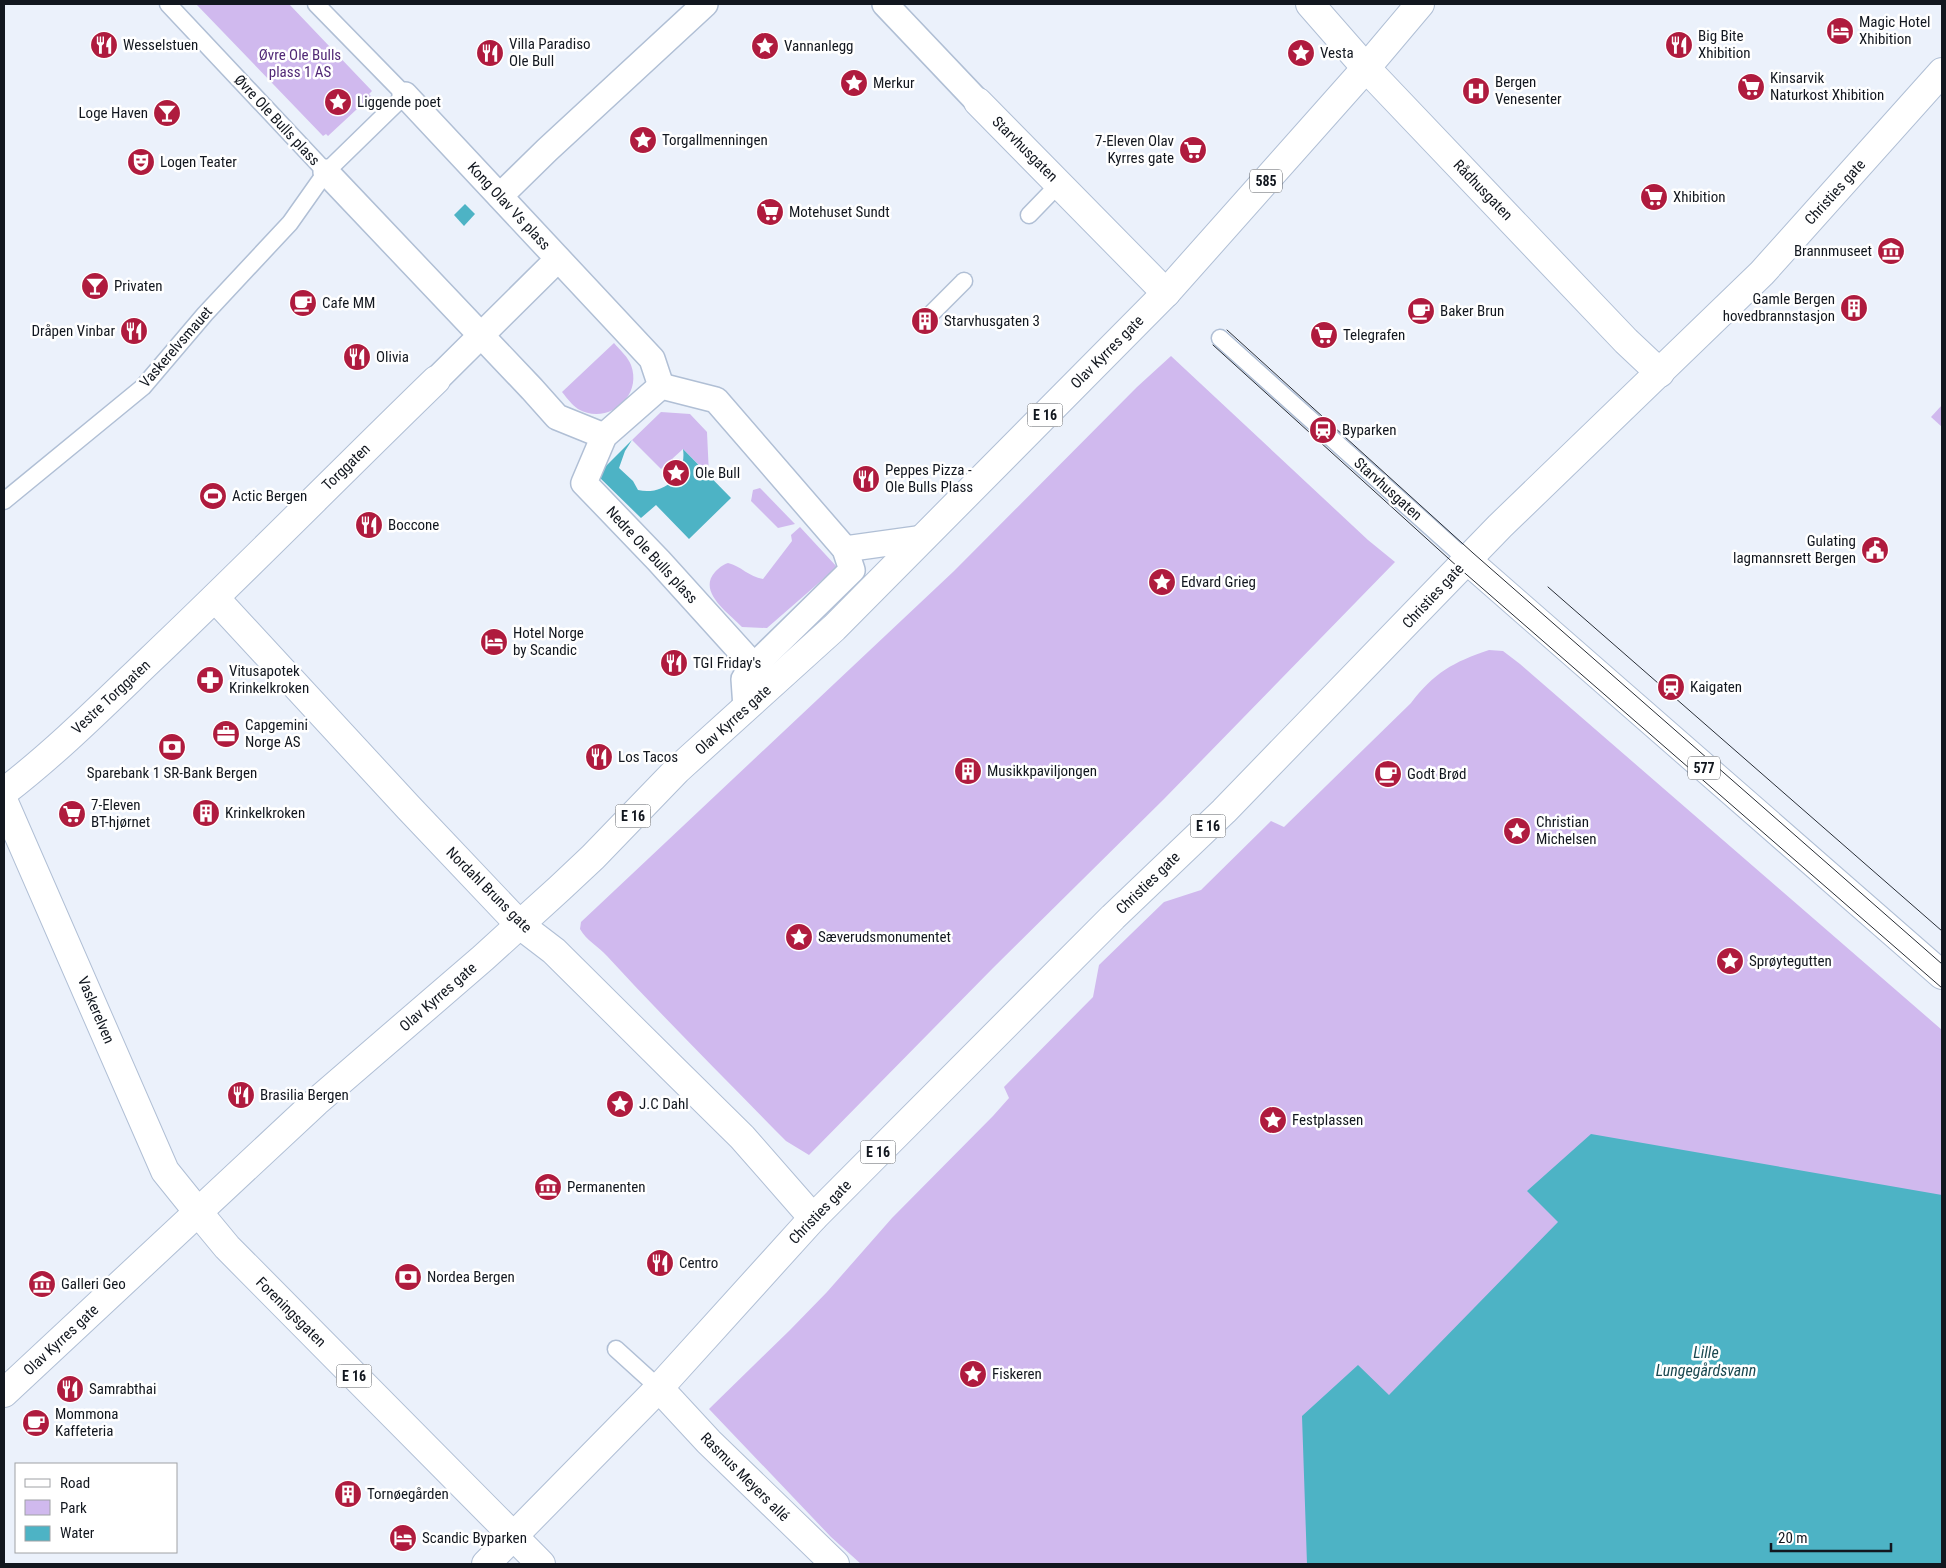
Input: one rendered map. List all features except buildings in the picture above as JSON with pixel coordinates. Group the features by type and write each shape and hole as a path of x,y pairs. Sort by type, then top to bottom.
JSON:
{"main road":[{"name":"Rådhusgaten","path":"1310,4 1375,76 1620,334 1660,373"},
{"name":"Olav Kyrres gate","path":"4,1393 316,1102 520,925 593,857 677,770 834,628 1166,293 1375,76 1420,4"},
{"name":"Christies gate","path":"486,1564 659,1388 813,1218 1113,917 1224,811 1500,526 1762,273 1942,72"},
{"name":"Christies gate","path":"1918,98 1942,83"},
{"name":"Starvhusgaten","path":"978,102 1166,293"},
{"name":"Torggaten","path":"215,598 436,380"},
{"name":"577","path":"1467,560 1942,975"},
{"name":"Vestre Torggaten","path":"5,806 43,762 215,598"},
{"name":"Nordahl Bruns gate","path":"215,598 402,801 520,925 554,951 721,1116 813,1218"},
{"name":"Vaskerelven","path":"5,806 166,1171 198,1212"},
{"name":"Foreningsgaten","path":"198,1212 227,1247 514,1536"},
{"name":"Rasmus Meyers allé","path":"659,1388 709,1442 835,1564"},
{"name":"E 16","path":"514,1536 542,1564"}],"street":[{"path":"500,196 705,4"},
{"name":"Starvhusgaten","path":"885,4 978,102"},
{"name":"Kong Olav Vs plass","path":"405,95 558,259 436,380"},
{"path":"326,172 557,417 604,436"},
{"path":"558,259 652,359 661,386 716,400 845,549 852,570 754,666 744,679 746,708"},
{"name":"Nedre Ole Bulls plass","path":"661,386 604,436 584,484 659,561 754,666"},
{"path":"845,549 924,538"}],"lane":[{"name":"Øvre Ole Bulls plass","path":"168,4 326,172 405,95"},
{"path":"316,4 405,95"},
{"name":"Vaskerelvsmauet","path":"4,501 142,387 205,314 290,224 326,172"},
{"path":"1029,215 1059,184"},
{"path":"931,314 964,281"},
{"name":"Starvhusgaten","path":"1220,338 1467,560"},
{"path":"616,1349 659,1388"}],"green space":[{"name":"Øvre Ole Bulls plass 1 AS","path":"196,4 289,4 372,91 369,94 371,96 328,136 326,134 323,136"},
{"path":"614,343 626,356 631,365 632,388 620,405 611,411 600,414 578,409 562,392"},
{"path":"1171,356 1368,540 1395,562 1164,799 993,968 809,1155 786,1141 651,1003 604,952 586,937 580,929 581,922 954,571 1137,387"},
{"path":"1942,405 1942,427 1931,417"},
{"path":"661,412 690,414 707,432 709,475 683,449 661,469 632,440"},
{"path":"760,488 795,524 778,528 751,501 753,490"},
{"path":"800,527 837,567 767,628 742,627 717,602 712,594 710,580 718,569 728,563 763,579 792,541 791,535"},
{"path":"1489,650 1503,651 1520,664 1942,1030 1942,1564 861,1564 831,1537 709,1409 827,1292 892,1218 1009,1098 1004,1087 1093,997 1099,965 1164,902 1201,890 1271,821 1284,827 1411,703 1436,676 1465,659"}],"water":[{"path":"465,204 475,214 464,226 454,215"},
{"path":"632,440 625,451 619,468 633,481 638,490 657,490 672,482 681,467 683,449 731,498 689,539 656,505 641,518 597,475"},
{"name":"Lille Lungegårdsvann","path":"1591,1134 1942,1195 1942,1564 1307,1564 1302,1416 1358,1365 1389,1395 1558,1222 1527,1191"}],"tram line":[{"path":"1227,330 1473,553 1942,964"},
{"path":"1213,345 1459,568 1942,988"},
{"path":"1548,587 1942,931"}],"place":[{"name":"Magic Hotel Xhibition","path":"1840,31"},
{"name":"Wesselstuen","path":"104,45"},
{"name":"Big Bite Xhibition","path":"1679,45"},
{"name":"Vannanlegg","path":"765,46"},
{"name":"Villa Paradiso Ole Bull","path":"490,53"},
{"name":"Vesta","path":"1301,53"},
{"name":"Merkur","path":"854,83"},
{"name":"Kinsarvik Naturkost Xhibition","path":"1751,87"},
{"name":"Bergen Venesenter","path":"1476,91"},
{"name":"Liggende poet","path":"338,102"},
{"name":"Loge Haven","path":"167,113"},
{"name":"Torgallmenningen","path":"643,140"},
{"name":"7-Eleven Olav Kyrres gate","path":"1193,150"},
{"name":"Logen Teater","path":"141,162"},
{"name":"Xhibition","path":"1654,197"},
{"name":"Motehuset Sundt","path":"770,212"},
{"name":"Brannmuseet","path":"1891,251"},
{"name":"Privaten","path":"95,286"},
{"name":"Cafe MM","path":"303,303"},
{"name":"Gamle Bergen hovedbrannstasjon","path":"1854,308"},
{"name":"Baker Brun","path":"1421,311"},
{"name":"Starvhusgaten 3","path":"925,321"},
{"name":"Dråpen Vinbar","path":"134,331"},
{"name":"Telegrafen","path":"1324,335"},
{"name":"Olivia","path":"357,357"},
{"name":"Byparken","path":"1323,430"},
{"name":"Ole Bull","path":"676,473"},
{"name":"Peppes Pizza - Ole Bulls Plass","path":"866,479"},
{"name":"Actic Bergen","path":"213,496"},
{"name":"Boccone","path":"369,525"},
{"name":"Gulating lagmannsrett Bergen","path":"1875,550"},
{"name":"Edvard Grieg","path":"1162,582"},
{"name":"Hotel Norge by Scandic","path":"494,642"},
{"name":"TGI Friday's","path":"674,663"},
{"name":"Vitusapotek Krinkelkroken","path":"210,680"},
{"name":"Kaigaten","path":"1671,687"},
{"name":"Capgemini Norge AS","path":"226,734"},
{"name":"Sparebank 1 SR-Bank Bergen","path":"172,747"},
{"name":"Los Tacos","path":"599,757"},
{"name":"Musikkpaviljongen","path":"968,771"},
{"name":"Godt Brød","path":"1388,774"},
{"name":"Krinkelkroken","path":"206,813"},
{"name":"7-Eleven BT-hjørnet","path":"72,814"},
{"name":"Christian Michelsen","path":"1517,831"},
{"name":"Sæverudsmonumentet","path":"799,937"},
{"name":"Sprøytegutten","path":"1730,961"},
{"name":"Brasilia Bergen","path":"241,1095"},
{"name":"J.C Dahl","path":"620,1104"},
{"name":"Festplassen","path":"1273,1120"},
{"name":"Permanenten","path":"548,1187"},
{"name":"Centro","path":"660,1263"},
{"name":"Nordea Bergen","path":"408,1277"},
{"name":"Galleri Geo","path":"42,1284"},
{"name":"Fiskeren","path":"973,1374"},
{"name":"Samrabthai","path":"70,1389"},
{"name":"Mommona Kaffeteria","path":"36,1423"},
{"name":"Tornøegården","path":"348,1494"},
{"name":"Scandic Byparken","path":"403,1538"}]}
